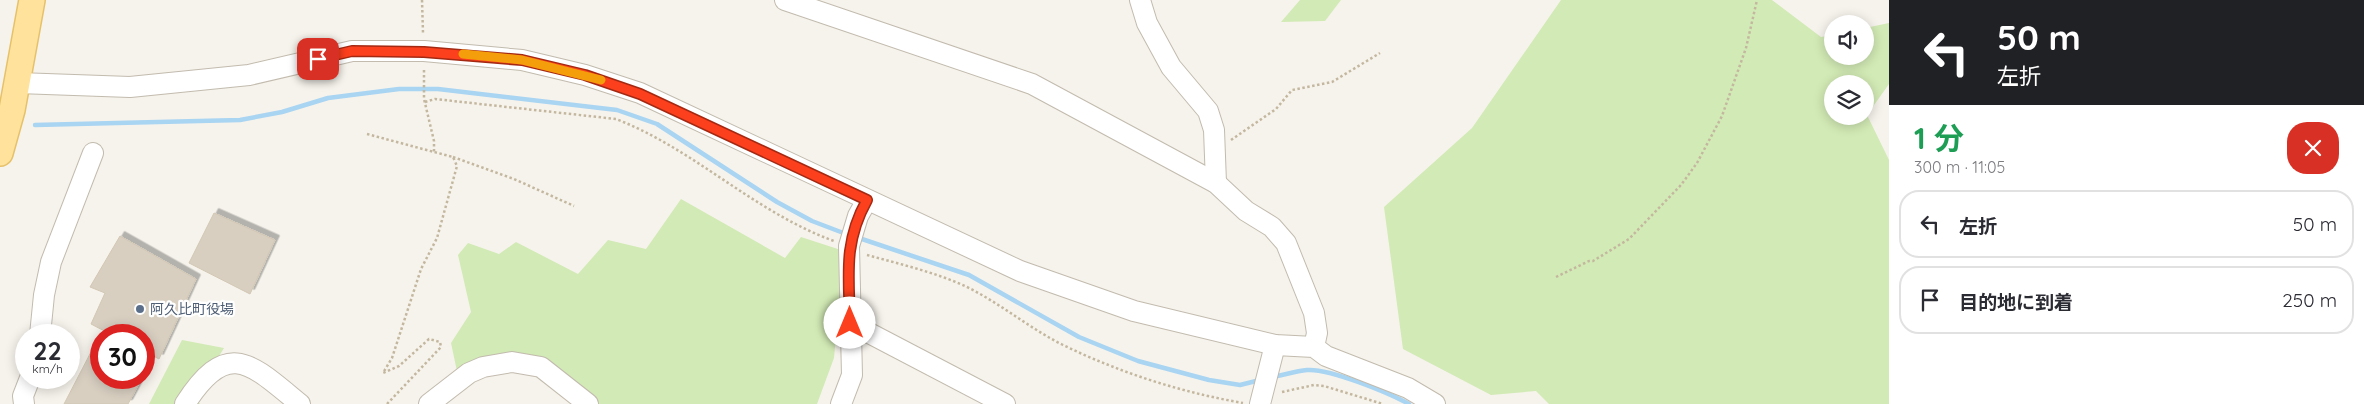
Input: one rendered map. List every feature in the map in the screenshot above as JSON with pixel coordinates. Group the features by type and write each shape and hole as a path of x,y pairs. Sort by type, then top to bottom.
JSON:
{"main road":[{"path":"0,153 9,123 9,82 32,0"}],"street":[{"path":"785,0 1032,84 1216,183 1246,211 1272,227 1286,243 1314,313 1317,333 1314,347"},
{"path":"1140,0 1147,23 1171,67 1208,111 1214,130 1216,183"},
{"path":"9,82 130,87 249,74 352,51 424,52 522,60 585,75 640,94 863,208 1070,290 1134,311 1275,345 1314,347 1326,356 1408,388 1435,404"},
{"path":"41,324 44,295 51,262 93,154"},
{"path":"841,404 852,375 849,248 863,208"},
{"path":"850,323 1005,404"},
{"path":"1261,391 1275,345"},
{"path":"429,404 469,373 483,367 512,362 541,367 588,404"},
{"path":"185,404 199,382 212,370 228,363 242,364 260,371 300,404"},
{"path":"24,404 23,396 26,389"}],"path":[{"path":"422,0 425,102 434,141 434,152"},
{"path":"1556,277 1589,261 1593,261 1629,239 1680,186 1697,163 1722,116 1746,48 1757,0"},
{"path":"1214,152 1276,109 1292,90 1332,82 1380,53"},
{"path":"425,102 436,99 616,119 638,128 671,146 782,218 849,248 918,268 965,286 1061,344 1143,379 1202,395 1288,391 1324,386 1383,404"},
{"path":"367,134 453,157 514,179 574,206"},
{"path":"387,404 441,346 440,342 430,339 399,366 383,373 392,358 422,269 437,238 456,166 453,157"}],"green space":[{"path":"1300,0 1341,0 1325,21 1281,22"},
{"path":"1561,0 1772,0 1821,37 1824,36 1824,65 1874,65 1874,26 1889,23 1889,84 1874,105 1874,75 1824,75 1824,125 1872,125 1889,160 1889,404 1549,404 1536,391 1491,395 1403,349 1384,207 1472,128"},
{"path":"681,199 785,258 801,237 844,251 834,358 817,404 593,404 541,362 458,376 451,343 471,312 458,255 468,243 499,254 516,242 578,274 608,240 646,249"},
{"path":"182,340 224,348 194,396 200,404 149,404"}],"building":[{"name":"阿久比町役場","path":"214,213 275,240 250,294 189,263"},
{"name":"阿久比町役場","path":"120,236 196,279 159,359 155,357 155,324 91,324 105,293 90,287"},
{"path":"90,354 90,389 136,389 128,404 64,404 72,389 80,389 80,373"}],"waterway":[{"path":"35,125 240,120 282,112 328,98 399,89 438,89 617,110 657,124 777,202 812,221 846,234"},
{"path":"856,237 969,275 1079,337 1138,361 1209,380 1240,385 1260,380"},
{"path":"1273,377 1299,371 1317,370 1374,388 1409,404"}],"slow traffic":[{"path":"463,54 522,60 601,80"}],"place":[{"name":"阿久比町役場","path":"140,309"}],"route":[{"path":"318,59 352,51 480,55 522,60 585,75 640,94 867,200 858,216 849,246 850,323"}]}
